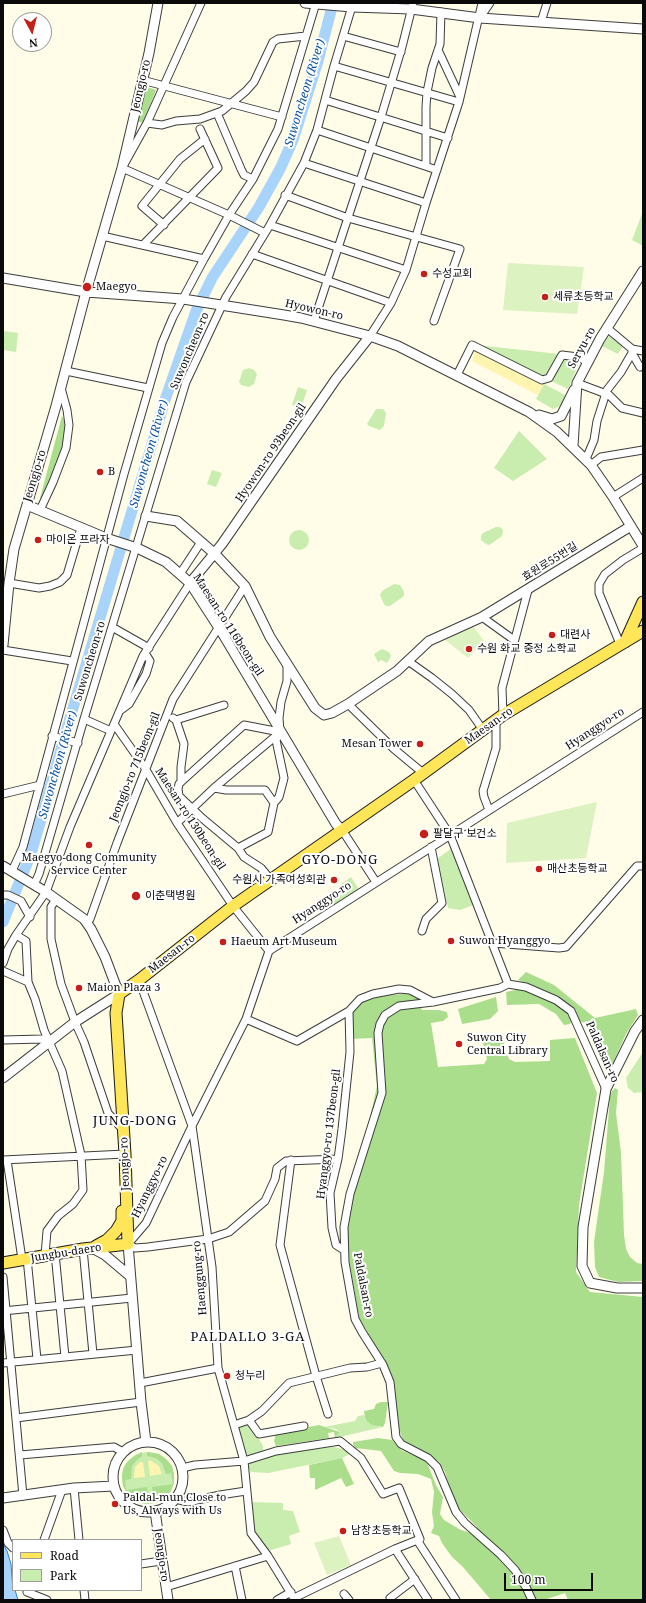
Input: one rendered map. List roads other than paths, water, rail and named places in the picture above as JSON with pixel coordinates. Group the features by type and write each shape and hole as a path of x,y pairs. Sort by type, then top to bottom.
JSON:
{"main road":[{"path":"623,643 643,602"},
{"name":"Maesan-ro","path":"119,994 233,906 500,718 643,631"},
{"path":"623,643 643,638"},
{"name":"Jeongjo-ro","path":"119,994 116,1013 124,1131 128,1244"},
{"path":"88,1248 111,1237 119,1227 122,1221 122,1205 127,1196"},
{"name":"Jungbu-daero","path":"3,1263 88,1248 128,1244"}],"street":[{"name":"Jeongjo-ro","path":"3,645 14,548 66,371 86,292 122,168 149,52 158,3"},
{"name":"Jeongjo-ro","path":"122,168 165,86 201,3"},
{"path":"305,3 351,6 412,6 480,18 643,29"},
{"path":"370,336 391,303 406,270 460,99 483,3"},
{"path":"480,18 490,3"},
{"path":"541,22 546,3"},
{"name":"Suwoncheon-ro","path":"13,872 23,847 72,662 109,539 148,388 162,343 173,317 187,300 204,259 229,215 253,179 278,129 316,4"},
{"name":"Suwoncheon-ro","path":"33,884 39,874 134,548 146,516 186,382 220,304 270,225 285,195 304,163 317,130 351,6"},
{"path":"314,321 392,82 412,6"},
{"path":"426,165 427,92 432,68 440,44 441,12"},
{"name":"Jeongjo-ro","path":"147,122 162,125 176,121 200,119 217,113 231,104 254,82 273,42 278,39 306,36"},
{"path":"343,36 401,52"},
{"path":"438,50 460,99"},
{"path":"334,66 427,92 460,99"},
{"path":"142,80 282,117"},
{"path":"325,100 448,138"},
{"path":"217,113 244,175 253,179"},
{"path":"143,245 218,168 200,129"},
{"path":"317,130 426,165 437,170"},
{"path":"164,225 142,206 180,159 205,139"},
{"path":"304,163 426,203"},
{"path":"122,168 229,215 265,233"},
{"path":"285,195 348,218 460,249 434,321"},
{"path":"270,225 406,270"},
{"path":"102,236 204,259"},
{"path":"252,254 391,303"},
{"name":"Seryu-ro","path":"573,446 576,386 607,328 643,271"},
{"name":"Hyowon-ro","path":"3,278 86,292 220,304 314,321 370,336 398,346 529,412 548,425 589,462 613,497 643,547 605,574 599,584 599,593 623,643"},
{"path":"607,328 632,351 640,367"},
{"name":"Hyowon-ro 93beon-gil","path":"190,583 215,554 336,379 370,336"},
{"path":"456,375 472,345 542,380 549,378 562,355 578,357 588,362"},
{"path":"632,351 643,351"},
{"path":"589,462 597,421 606,393 632,351"},
{"path":"66,371 148,388"},
{"path":"529,412 549,418 559,417 563,414 576,386 609,395 622,408 643,413"},
{"path":"40,510 66,448 69,425 67,410 61,388"},
{"path":"589,462 601,457 643,450"},
{"path":"613,497 643,478"},
{"name":"Maesan-ro 116beon-gil","path":"27,505 166,562 190,583 336,824 342,830"},
{"path":"146,516 177,521 215,554 245,586 270,637 287,663 287,681 281,702 279,718 280,732 276,740 284,778 279,797 274,803 268,832 238,848"},
{"name":"효원로55번길","path":"287,663 315,708 324,715 332,713 397,671 429,641 482,618 631,526"},
{"path":"9,583 39,588 60,582 67,575 81,528"},
{"path":"180,574 201,542"},
{"path":"3,963 16,934 46,892 70,827 147,650 190,583"},
{"name":"Jeongjo-ro 715beon-gil","path":"87,923 90,919 109,862 145,768 173,699 245,586"},
{"path":"490,810 483,791 496,748 502,688 528,590"},
{"path":"482,618 514,640"},
{"path":"112,627 147,650"},
{"path":"3,650 72,662"},
{"path":"408,661 452,694 469,710 483,730"},
{"path":"348,704 394,749 423,773"},
{"path":"176,720 224,706"},
{"name":"Hyanggyo-ro","path":"128,1244 146,1223 192,1126 246,1019 269,950 643,712"},
{"path":"168,714 176,720 184,744 179,796 202,818 238,848 244,857 261,868 271,880"},
{"path":"84,719 113,728"},
{"path":"181,782 244,725 280,732"},
{"name":"Maesan-ro 130beon-gil","path":"113,728 145,768 177,823 233,906 269,950"},
{"path":"177,823 214,788 280,732"},
{"path":"52,736 78,743"},
{"path":"414,780 450,836 508,984"},
{"path":"3,794 40,785"},
{"path":"214,788 226,790 265,790 274,803"},
{"path":"342,830 376,882"},
{"path":"422,931 426,919 442,903 431,847"},
{"name":"Jeongjo-ro","path":"3,866 46,892 84,919 105,957 119,994"},
{"path":"493,944 559,948 566,947 637,866 643,866"},
{"path":"3,895 8,895 21,900 30,916"},
{"path":"56,899 51,907 51,939 61,984 84,1042 108,1113 124,1131"},
{"path":"16,934 26,941 28,982 35,999 44,1030 62,1071 81,1155 82,1190 73,1204 58,1216 47,1231 60,1305 65,1357"},
{"path":"3,970 28,982"},
{"name":"Haenggung-ro","path":"139,980 192,1126 212,1267 218,1368 244,1461 251,1533 268,1556 293,1597"},
{"name":"Paldalsan-ro","path":"532,1600 515,1570 501,1555 465,1523 456,1512 437,1467 428,1458 401,1444 396,1437 390,1382 382,1363 355,1319 344,1262 344,1227 350,1194 382,1093 378,1033 380,1024 385,1015 399,1006 433,1002 500,988 508,984 526,987 556,1000 571,1011 606,1089 583,1227 582,1266 590,1283 617,1288 643,1288"},
{"path":"246,1019 297,1041 349,1011 360,999 373,994 410,990 433,1002"},
{"name":"Maesan-ro","path":"3,1078 75,1022 119,994"},
{"name":"Hyanggyo-ro 137beon-gil","path":"344,1250 336,1245 332,1228 330,1193 338,1159 350,1052 349,1011"},
{"path":"606,1089 634,1031 643,1020"},
{"path":"3,1040 42,1039 50,1042"},
{"path":"37,1360 33,1308 5,1160 125,1154"},
{"path":"128,1244 136,1248 208,1239 229,1232 266,1200 275,1179 277,1168 286,1161 338,1159"},
{"path":"291,1160 280,1245 328,1414"},
{"name":"Jeongjo-ro","path":"128,1244 141,1402 146,1442"},
{"path":"93,1354 88,1302 88,1248 105,1255 130,1276"},
{"path":"3,1277 23,1496"},
{"path":"5,1311 132,1298"},
{"path":"3,1363 137,1350"},
{"path":"234,1425 250,1420 289,1383 350,1368 368,1367 382,1363"},
{"path":"140,1382 218,1368"},
{"path":"16,1418 141,1402"},
{"path":"250,1420 259,1434 304,1426"},
{"path":"182,1468 244,1461 276,1451 340,1441 361,1458 383,1494 399,1488 420,1538 293,1597 277,1600"},
{"path":"146,1442 158,1444 169,1449 177,1458 182,1468 182,1484 175,1498 166,1506 155,1511 139,1510 125,1503 118,1495 114,1486 114,1468 123,1452 130,1447 146,1442"},
{"path":"20,1455 114,1447 123,1452"},
{"path":"3,1498 74,1488 114,1486"},
{"path":"74,1488 79,1539"},
{"path":"44,1539 62,1490"},
{"path":"175,1498 188,1502 220,1495 246,1492"},
{"name":"Jeongjo-ro","path":"155,1511 168,1600"},
{"path":"3,1530 8,1543 12,1547"},
{"path":"417,1540 456,1600"},
{"path":"395,1549 428,1600"},
{"path":"166,1587 268,1556"},
{"path":"142,1564 162,1561"},
{"path":"236,1566 242,1600"},
{"path":"391,1600 390,1598 415,1579"},
{"path":"28,1594 47,1600"},
{"path":"344,1594 349,1600"}],"water":[{"path":"3,1544 11,1564 12,1591 15,1591 18,1600 3,1600"}],"waterway":[{"name":"Suwoncheon (River)","path":"3,922 31,854 166,397 196,311 212,278 259,207 280,169 293,140 318,61 333,3"}],"place":[{"name":"수성교회","path":"424,274"},
{"name":"Maegyo","path":"87,287"},
{"name":"세류초등학교","path":"545,297"},
{"name":"B","path":"100,472"},
{"name":"마이온 프라자","path":"38,540"},
{"name":"대련사","path":"552,635"},
{"name":"수원 화교 중정 소학교","path":"469,649"},
{"name":"Mesan Tower","path":"420,744"},
{"name":"팔달구 보건소","path":"424,834"},
{"name":"Maegyo-dong Community Service Center","path":"89,845"},
{"name":"매산초등학교","path":"539,869"},
{"name":"수원시 가족여성회관","path":"334,880"},
{"name":"이춘택병원","path":"136,896"},
{"name":"Suwon Hyanggyo","path":"451,941"},
{"name":"Haeum Art Museum","path":"223,942"},
{"name":"Maion Plaza 3","path":"79,988"},
{"name":"Suwon City Central Library","path":"459,1044"},
{"name":"청누리","path":"227,1376"},
{"name":"Paldal-mun,Close to Us, Always with Us","path":"115,1504"},
{"name":"남창초등학교","path":"343,1531"}],"district":[{"name":"GYO-DONG","path":"340,860"},
{"name":"JUNG-DONG","path":"135,1121"},
{"name":"PALDALLO 3-GA","path":"248,1337"}]}
